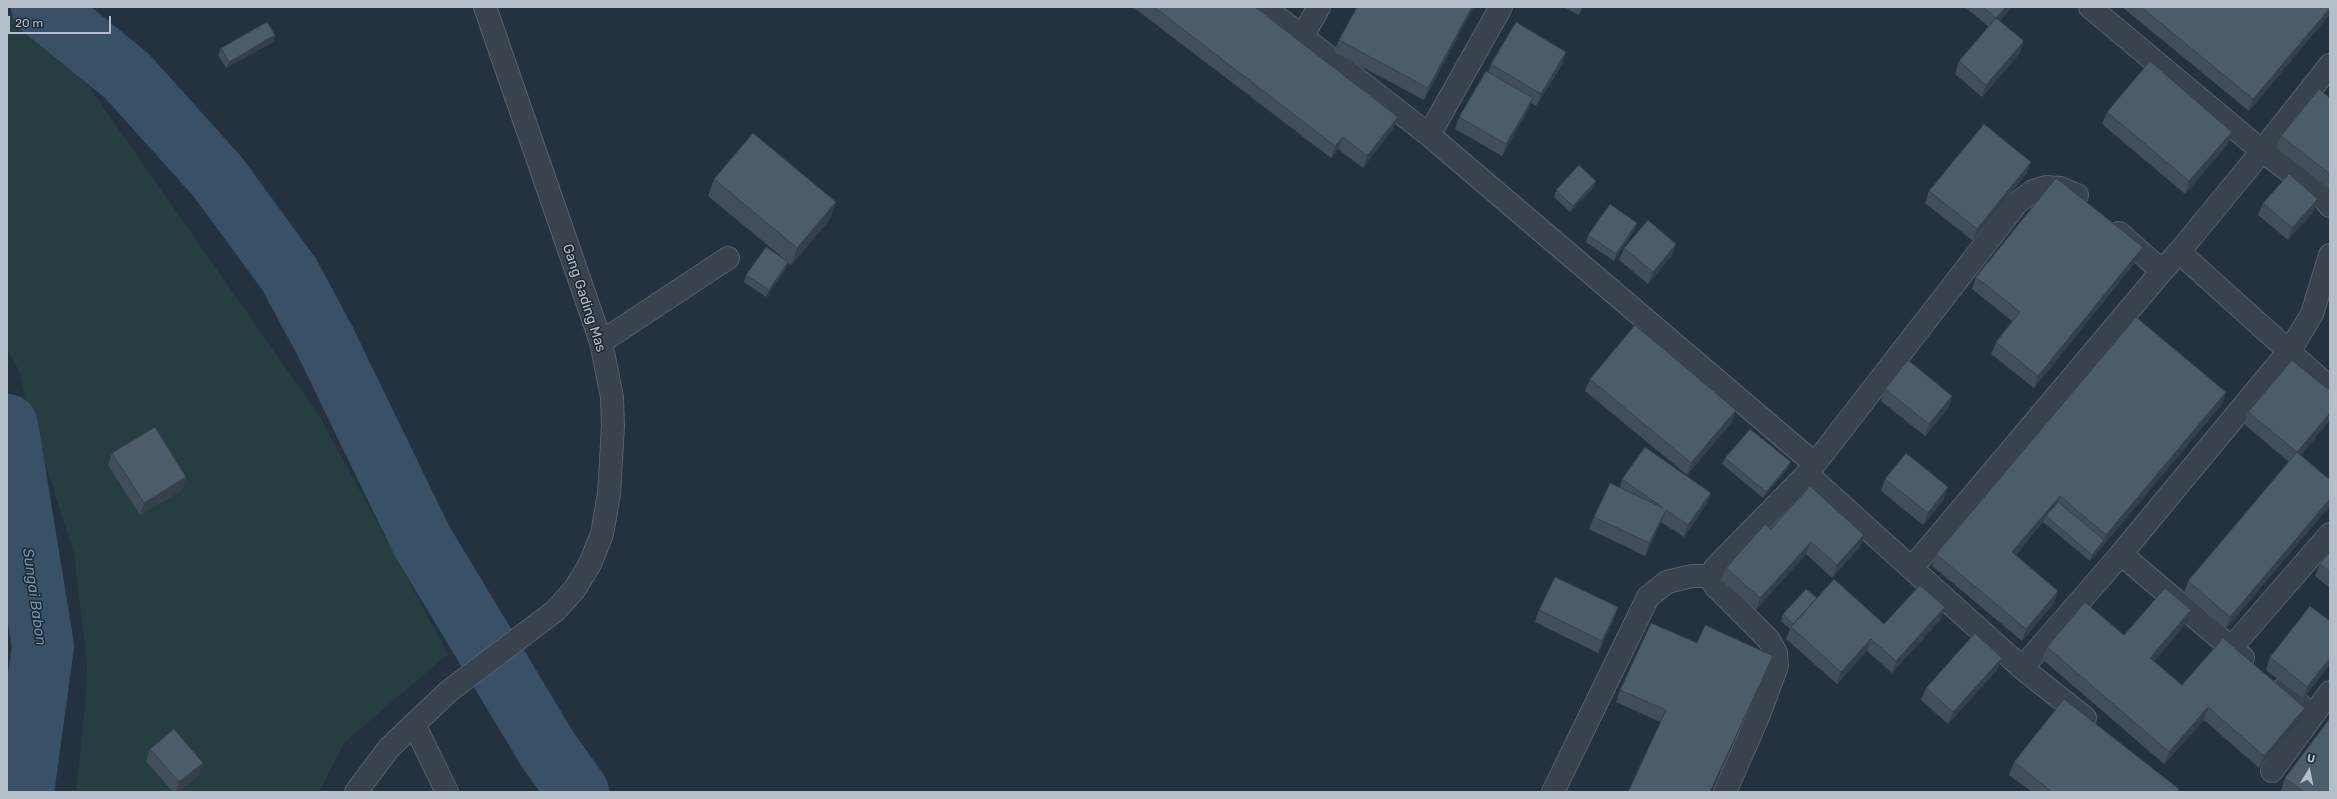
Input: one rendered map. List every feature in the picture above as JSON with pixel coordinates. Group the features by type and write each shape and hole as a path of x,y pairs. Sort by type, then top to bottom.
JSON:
{"street":[{"name":"Gang Gading Mas","path":"356,792 389,748 449,691 555,611 574,590 590,564 602,534 609,494 613,426 612,397 601,342 485,7"},
{"path":"1264,7 1429,135 1811,469 1912,568 2022,668 2104,732"},
{"path":"1302,37 1319,7"},
{"path":"1429,135 1501,7"},
{"path":"2090,7 2262,151 2319,193 2330,206"},
{"path":"1912,568 2162,271 2180,252 2330,65"},
{"path":"1726,792 1758,717 1777,666 1773,645 1716,587 1713,576 1720,562 1811,469 2017,203 2033,191 2046,187 2060,188 2074,193 2162,271"},
{"path":"2180,252 2290,350 2330,388"},
{"path":"2022,668 2121,554 2290,350 2312,314 2330,255"},
{"path":"601,342 728,258"},
{"path":"2231,648 2330,534"},
{"path":"2121,554 2312,715"},
{"path":"1553,792 1648,597 1668,582 1692,576 1713,576"},
{"path":"2272,771 2330,692"},
{"path":"414,724 447,792"}],"green space":[{"path":"7,12 76,68 320,417 448,654 345,742 319,792 76,792 86,695 87,664 74,554 26,402 19,371 7,349"}],"building":[{"path":"1154,7 1255,7 1398,117 1367,156 1343,137 1335,146"},
{"path":"1357,7 1472,7 1428,88 1339,40"},
{"path":"1983,7 2006,7 1996,18"},
{"path":"2141,7 2330,7 2330,8 2253,99"},
{"path":"1996,18 2024,41 1986,85 1959,61"},
{"path":"267,22 275,35 229,62 221,48"},
{"path":"1516,22 1566,52 1541,94 1491,64"},
{"path":"2150,61 2232,132 2189,181 2107,112"},
{"path":"1486,71 1533,98 1506,144 1459,117"},
{"path":"2319,89 2330,98 2330,174 2281,136"},
{"path":"1984,124 2031,162 1977,229 1929,191"},
{"path":"753,133 836,202 797,248 714,179"},
{"path":"1579,165 1596,181 1573,206 1556,190"},
{"path":"2289,174 2318,199 2292,228 2263,203"},
{"path":"2056,178 2143,247 2038,376 1996,342 2020,312 1976,277"},
{"path":"1610,204 1637,223 1616,254 1588,235"},
{"path":"1648,220 1676,244 1653,272 1624,248"},
{"path":"766,247 788,262 769,290 746,275"},
{"path":"2136,317 2226,392 2106,535 2060,496 2012,552 2058,591 2026,629 1936,554"},
{"path":"1635,325 1736,410 1691,463 1590,379"},
{"path":"1908,360 1952,396 1929,424 1885,389"},
{"path":"2292,360 2330,391 2330,413 2297,452 2248,412"},
{"path":"155,427 186,477 144,503 112,453"},
{"path":"1750,429 1791,462 1766,492 1725,458"},
{"path":"1645,447 1711,493 1688,525 1666,510 1649,543 1594,517 1610,483 1663,508 1622,479"},
{"path":"2297,452 2330,480 2330,499 2230,617 2188,581"},
{"path":"1906,453 1948,487 1928,513 1885,479"},
{"path":"1810,486 1864,535 1837,565 1811,542 1760,598 1726,568 1765,524 1771,529"},
{"path":"2058,502 2104,540 2092,555 2046,516"},
{"path":"2330,551 2330,572 2320,564"},
{"path":"1555,577 1618,607 1602,641 1539,610"},
{"path":"1834,579 1884,624 1920,585 1945,607 1896,661 1871,639 1841,672 1791,627"},
{"path":"2165,588 2191,610 2150,658 2182,685 2223,638 2305,708 2264,756 2208,707 2169,752 2047,647 2085,602 2124,635"},
{"path":"1806,589 1817,598 1793,624 1783,614"},
{"path":"2310,606 2330,621 2330,658 2307,687 2270,657"},
{"path":"1651,623 1697,643 1705,625 1773,656 1710,792 1628,792 1666,710 1620,690"},
{"path":"1975,633 2002,658 1953,712 1926,688"},
{"path":"2064,699 2179,789 2177,792 2052,792 2014,762"},
{"path":"2330,718 2330,792 2304,792 2285,778"},
{"path":"174,729 203,763 179,782 150,749"}],"waterway":[{"path":"42,7 127,76 217,176 289,274 325,341 422,541 548,750 578,792"},
{"name":"Sungai Babon","path":"7,425 43,646 23,792"}]}
